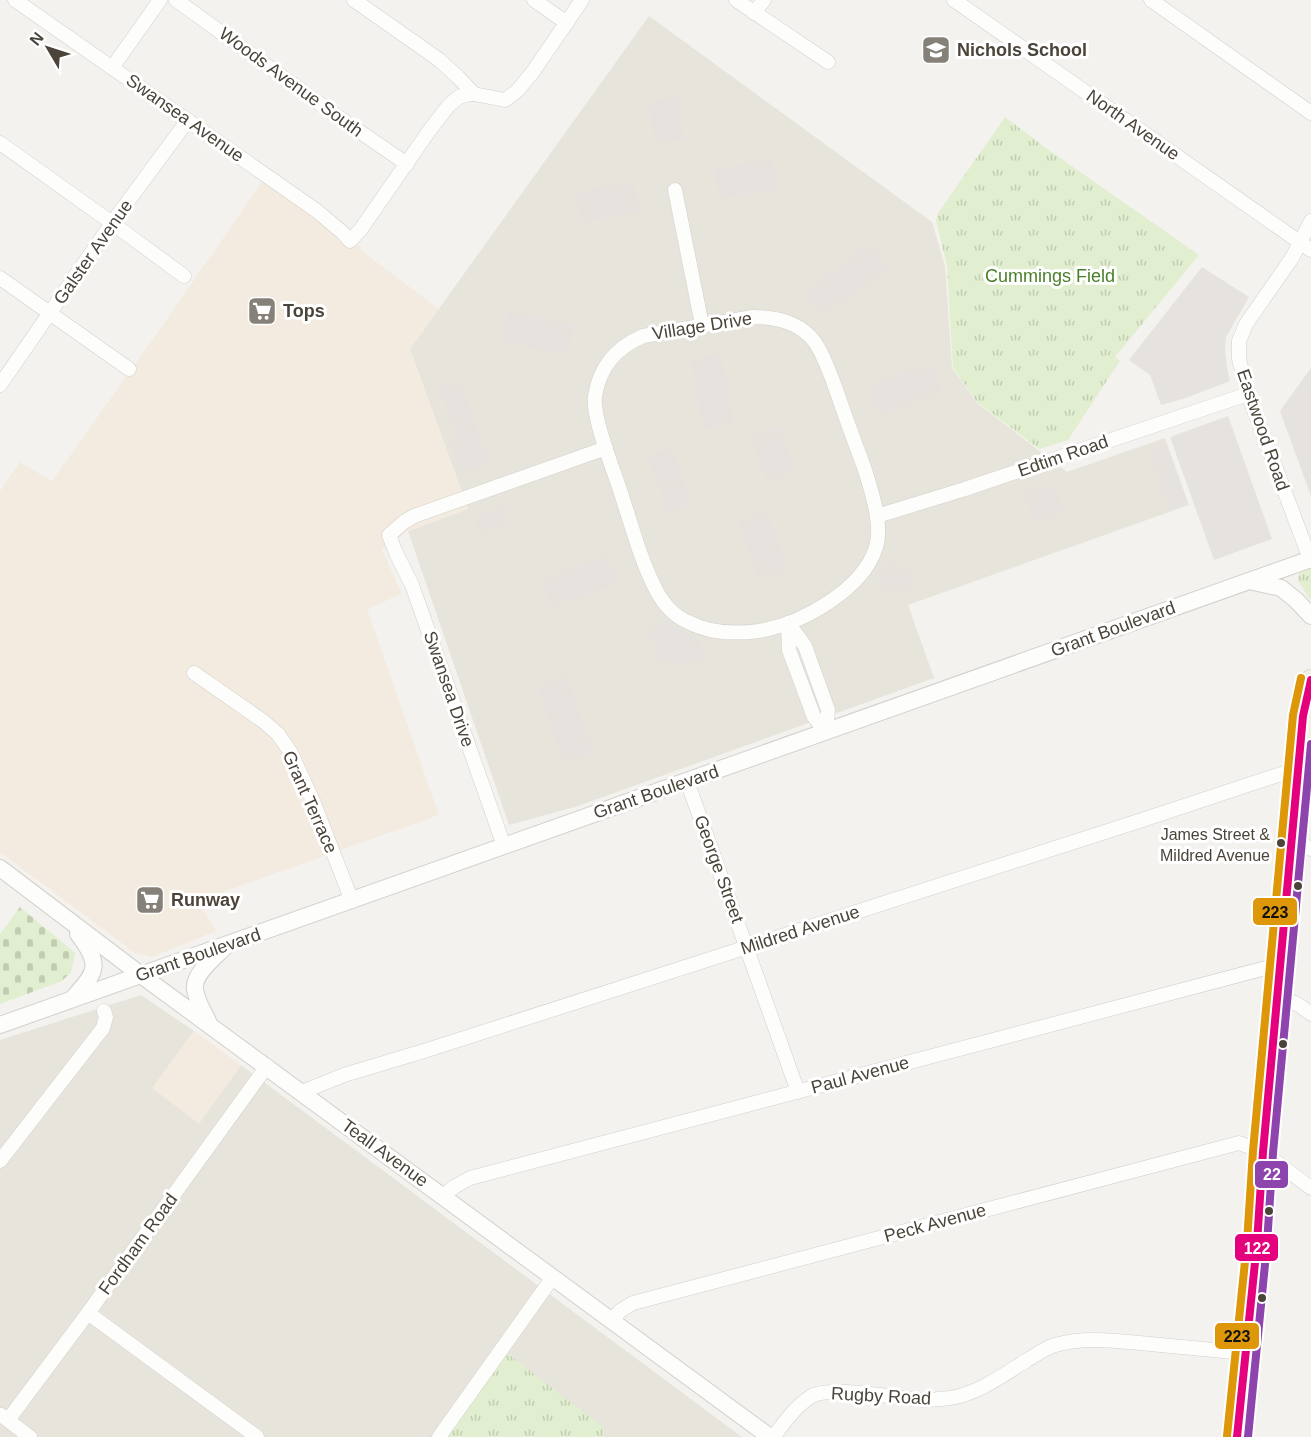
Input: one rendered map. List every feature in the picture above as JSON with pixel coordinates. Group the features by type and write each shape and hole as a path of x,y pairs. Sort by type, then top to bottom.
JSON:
{"main road":[{"path":"1236,1437 1257,1243 1263,1152 1281,964 1302,844 1299,768 1305,705 1311,680"}],"street":[{"name":"Swansea Avenue","path":"15,0 317,211 350,241 362,230 407,164"},
{"path":"112,68 160,0"},
{"name":"Woods Avenue South","path":"176,0 325,108 407,164"},
{"path":"354,0 438,59 474,94"},
{"path":"534,0 567,23"},
{"path":"407,164 449,105 459,97 474,94 505,100 517,91 582,0"},
{"path":"736,0 828,62"},
{"path":"754,14 764,0"},
{"name":"North Avenue","path":"954,0 1305,246"},
{"path":"1151,0 1311,113"},
{"name":"Galster Avenue","path":"0,385 112,223 188,120"},
{"path":"0,143 184,276"},
{"path":"675,190 702,325"},
{"name":"Eastwood Road","path":"1311,221 1305,246 1292,258 1246,324 1239,341 1239,359 1248,394 1311,559"},
{"path":"0,278 129,369"},
{"name":"Village Drive","path":"753,317 769,317 780,319 794,326 815,342 830,372 866,473 877,516 879,533 877,545 872,558 852,584 829,602 788,623 759,630 716,631 688,623 667,606 657,592 644,563 595,410 594,398 601,375 608,362 629,342 644,336 702,325 753,317"},
{"name":"Edtim Road","path":"877,516 965,489 1248,394"},
{"name":"Swansea Drive","path":"504,846 412,585 389,535 414,516 606,448"},
{"name":"Grant Boulevard","path":"0,1025 1311,559"},
{"path":"1292,565 1292,587 1296,600"},
{"path":"1248,581 1281,588 1311,616"},
{"path":"788,623 805,645 828,710 826,732"},
{"name":"Grant Terrace","path":"194,673 278,734 291,753 313,801 352,901"},
{"name":"Mildred Avenue","path":"302,1092 344,1075 1299,768"},
{"name":"George Street","path":"687,781 798,1092"},
{"name":"Teall Avenue","path":"0,868 141,975 772,1437"},
{"path":"64,916 90,949 94,966 92,975 72,999"},
{"path":"210,1024 199,1004 194,989 195,981 203,969 228,944"},
{"name":"Paul Avenue","path":"443,1196 454,1186 470,1178 1281,964"},
{"path":"1278,996 1299,1005 1311,1014"},
{"path":"0,1161 103,1028 106,1017 104,1011"},
{"name":"Fordham Road","path":"4,1417 88,1313 267,1066"},
{"name":"Peck Avenue","path":"612,1320 620,1311 633,1304 1239,1143 1263,1152"},
{"path":"1263,1152 1311,1188"},
{"path":"439,1437 553,1277"},
{"path":"88,1313 257,1437"},
{"name":"Rugby Road","path":"772,1437 811,1396 831,1392 923,1400 952,1398 984,1387 1042,1351 1072,1341 1113,1340 1245,1353"},
{"path":"4,1417 30,1437"}],"shaded area":[{"path":"649,16 932,222 945,266 952,368 977,403 1067,472 1165,438 1189,505 908,605 934,678 575,807 509,825 408,531 468,509 410,349"},
{"path":"678,96 684,139 655,143 648,101"},
{"path":"772,159 777,189 719,199 714,169"},
{"path":"269,172 343,222 363,252 439,309 410,349 468,509 408,531 382,550 402,594 367,609 439,815 198,901 216,931 152,957 135,953 0,852 0,491 20,462 52,481"},
{"path":"634,182 639,212 581,222 576,192"},
{"path":"870,244 888,269 823,316 805,292"},
{"path":"1202,267 1249,297 1226,337 1225,350 1230,381 1161,405 1150,375 1129,360"},
{"path":"508,312 574,325 568,355 502,342"},
{"path":"721,354 734,424 703,429 691,359"},
{"path":"932,364 942,392 878,415 868,386"},
{"path":"1311,368 1311,496 1280,411"},
{"path":"450,380 452,384 460,382 489,463 461,473 450,443 458,440 438,384"},
{"path":"1228,416 1272,539 1214,560 1170,437"},
{"path":"779,426 795,471 767,482 751,436"},
{"path":"1166,445 1187,504 1169,510 1149,451"},
{"path":"672,448 691,505 668,513 648,456"},
{"path":"1054,484 1063,512 1034,522 1024,493"},
{"path":"503,506 509,522 480,533 474,516"},
{"path":"767,511 788,570 759,580 738,521"},
{"path":"607,555 618,583 551,608 541,580"},
{"path":"888,561 916,575 907,593 895,587 890,596 875,588"},
{"path":"667,622 699,640 706,657 675,669 671,659 660,663 648,629"},
{"path":"566,675 593,752 564,762 537,686"},
{"path":"141,995 194,1031 153,1088 199,1123 241,1065 742,1437 0,1437 0,1040"},
{"path":"194,1031 241,1065 199,1124 152,1088"}],"green space":[{"name":"Cummings Field","path":"1005,117 1199,255 1115,357 1120,361 1068,440 1039,449 977,402 953,368 947,266 936,220 938,213"},
{"path":"1311,568 1311,601 1298,581 1299,573"},
{"path":"20,907 75,953 71,972 62,981 0,1004 0,934"},
{"path":"502,1349 604,1428 604,1437 439,1437"}],"transit line":[{"name":"223","path":"1227,1436 1247,1242 1253,1151 1293,715 1301,678"},
{"name":"122","path":"1237,1437 1257,1243 1263,1152 1303,716 1311,680"},
{"name":"22","path":"1248,1437 1311,744"}],"place":[{"name":"Nichols School","path":"936,50"},
{"name":"Tops","path":"262,311"},
{"name":"James Street & Mildred Avenue","path":"1281,843"},
{"name":"Runway","path":"150,900"}]}
